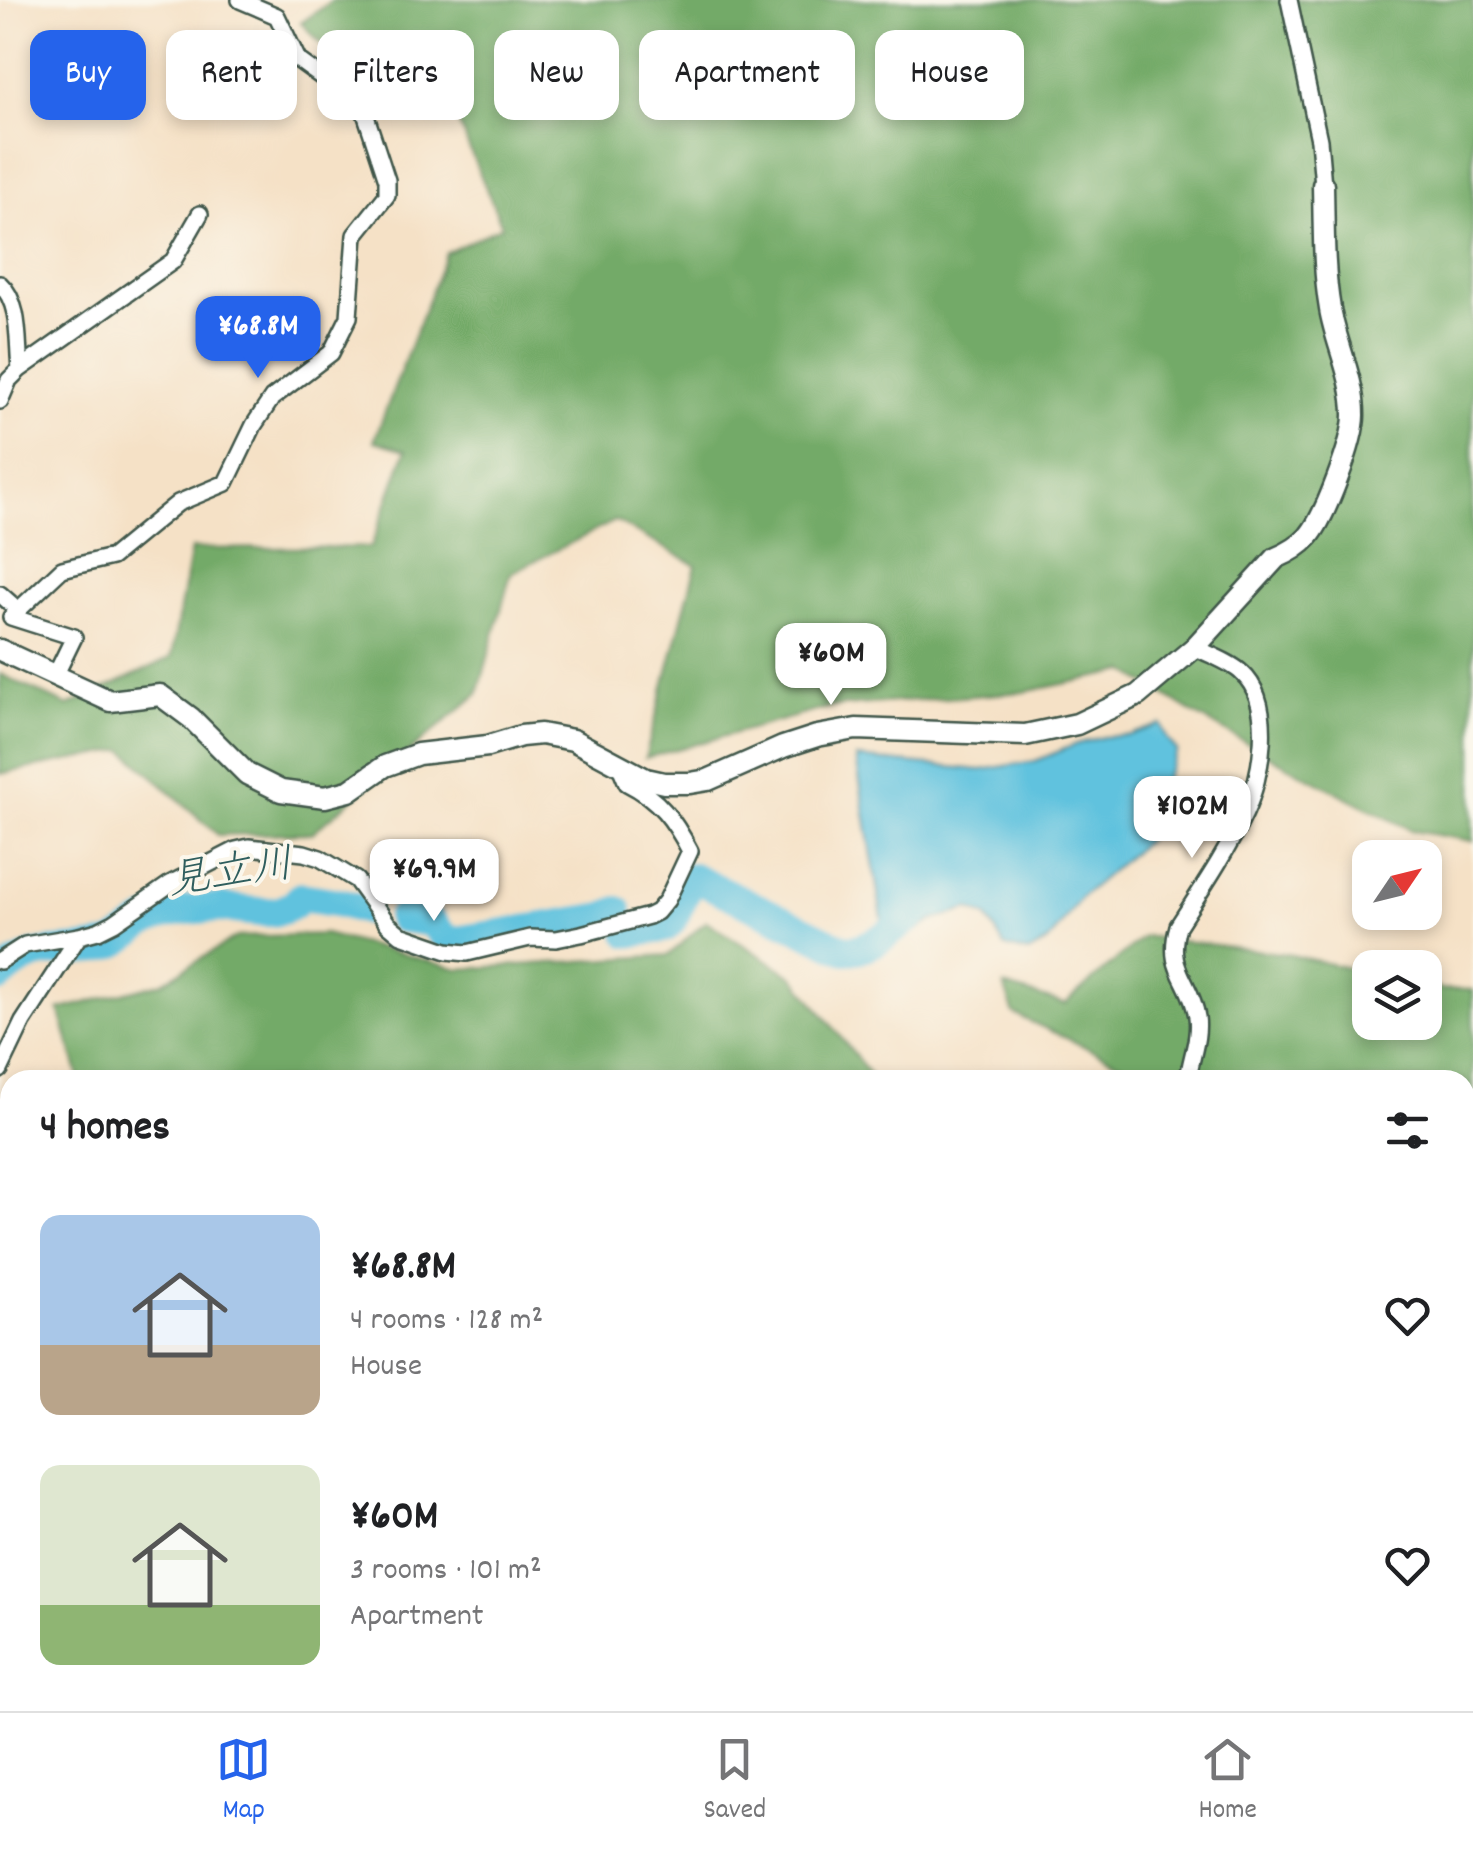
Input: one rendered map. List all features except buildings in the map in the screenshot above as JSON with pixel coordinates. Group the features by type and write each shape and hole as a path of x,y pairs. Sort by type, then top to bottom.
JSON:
{"street":[{"path":"10,618 62,568 112,557 178,504 226,483 272,398 331,353 349,316 356,235 387,195 387,180 364,108 298,60 277,16 240,0"},
{"path":"0,650 110,701 160,695 191,718 247,774 281,791 325,797 349,791 385,766 418,754 488,746 531,735 573,740 646,779 690,783 708,780 818,736 856,729 1025,736 1077,724 1138,695 1195,647 1276,558 1310,536 1332,489 1351,433 1351,390 1330,313 1324,271 1319,140 1288,0"},
{"path":"0,401 9,380 20,369 174,261 200,214"},
{"path":"0,284 13,302 20,369"},
{"path":"0,594 10,618"},
{"path":"10,618 74,637 55,676"},
{"path":"1190,1070 1198,1027 1193,1002 1176,966 1175,937 1247,810 1259,764 1262,723 1258,698 1241,671 1195,647"},
{"path":"0,1070 23,1022 72,947 170,884 249,846 304,853 336,866 356,880 388,924 401,934 456,954 530,938 556,939 657,912 682,874 690,851 676,824 648,794 627,783 619,764"},
{"path":"0,961 25,945 72,947"}],"green space":[{"path":"333,0 1473,0 1473,841 1413,831 1300,773 1126,671 1024,692 830,707 645,758 696,565 615,521 511,573 478,694 312,833 218,835 124,750 0,774 0,674 68,706 171,658 191,549 371,547 406,450 374,441 446,253 502,226 457,120 474,120 474,30 317,30 317,39 301,23"},
{"path":"706,921 794,977 866,1070 77,1070 59,1010 161,983 237,937 325,934 459,969 669,955"},
{"path":"1144,936 1287,954 1352,969 1352,1040 1442,1040 1442,989 1473,990 1473,1070 1135,1070 1014,1014 1004,986 1065,1004"}],"water":[{"path":"1161,724 1177,751 1147,840 1082,896 1049,941 1028,953 1005,947 987,917 969,909 932,921 887,949 856,758 981,770 1035,761 1077,744 1130,735"}],"waterway":[{"name":"見立川","path":"629,933 665,928 693,877 845,950 873,943 914,915"},
{"name":"見立川","path":"0,978 39,954 112,945 140,926 180,911 222,908 274,912 293,905 301,897 365,910"},
{"name":"見立川","path":"401,918 431,922 449,942 604,917 618,911"}]}
